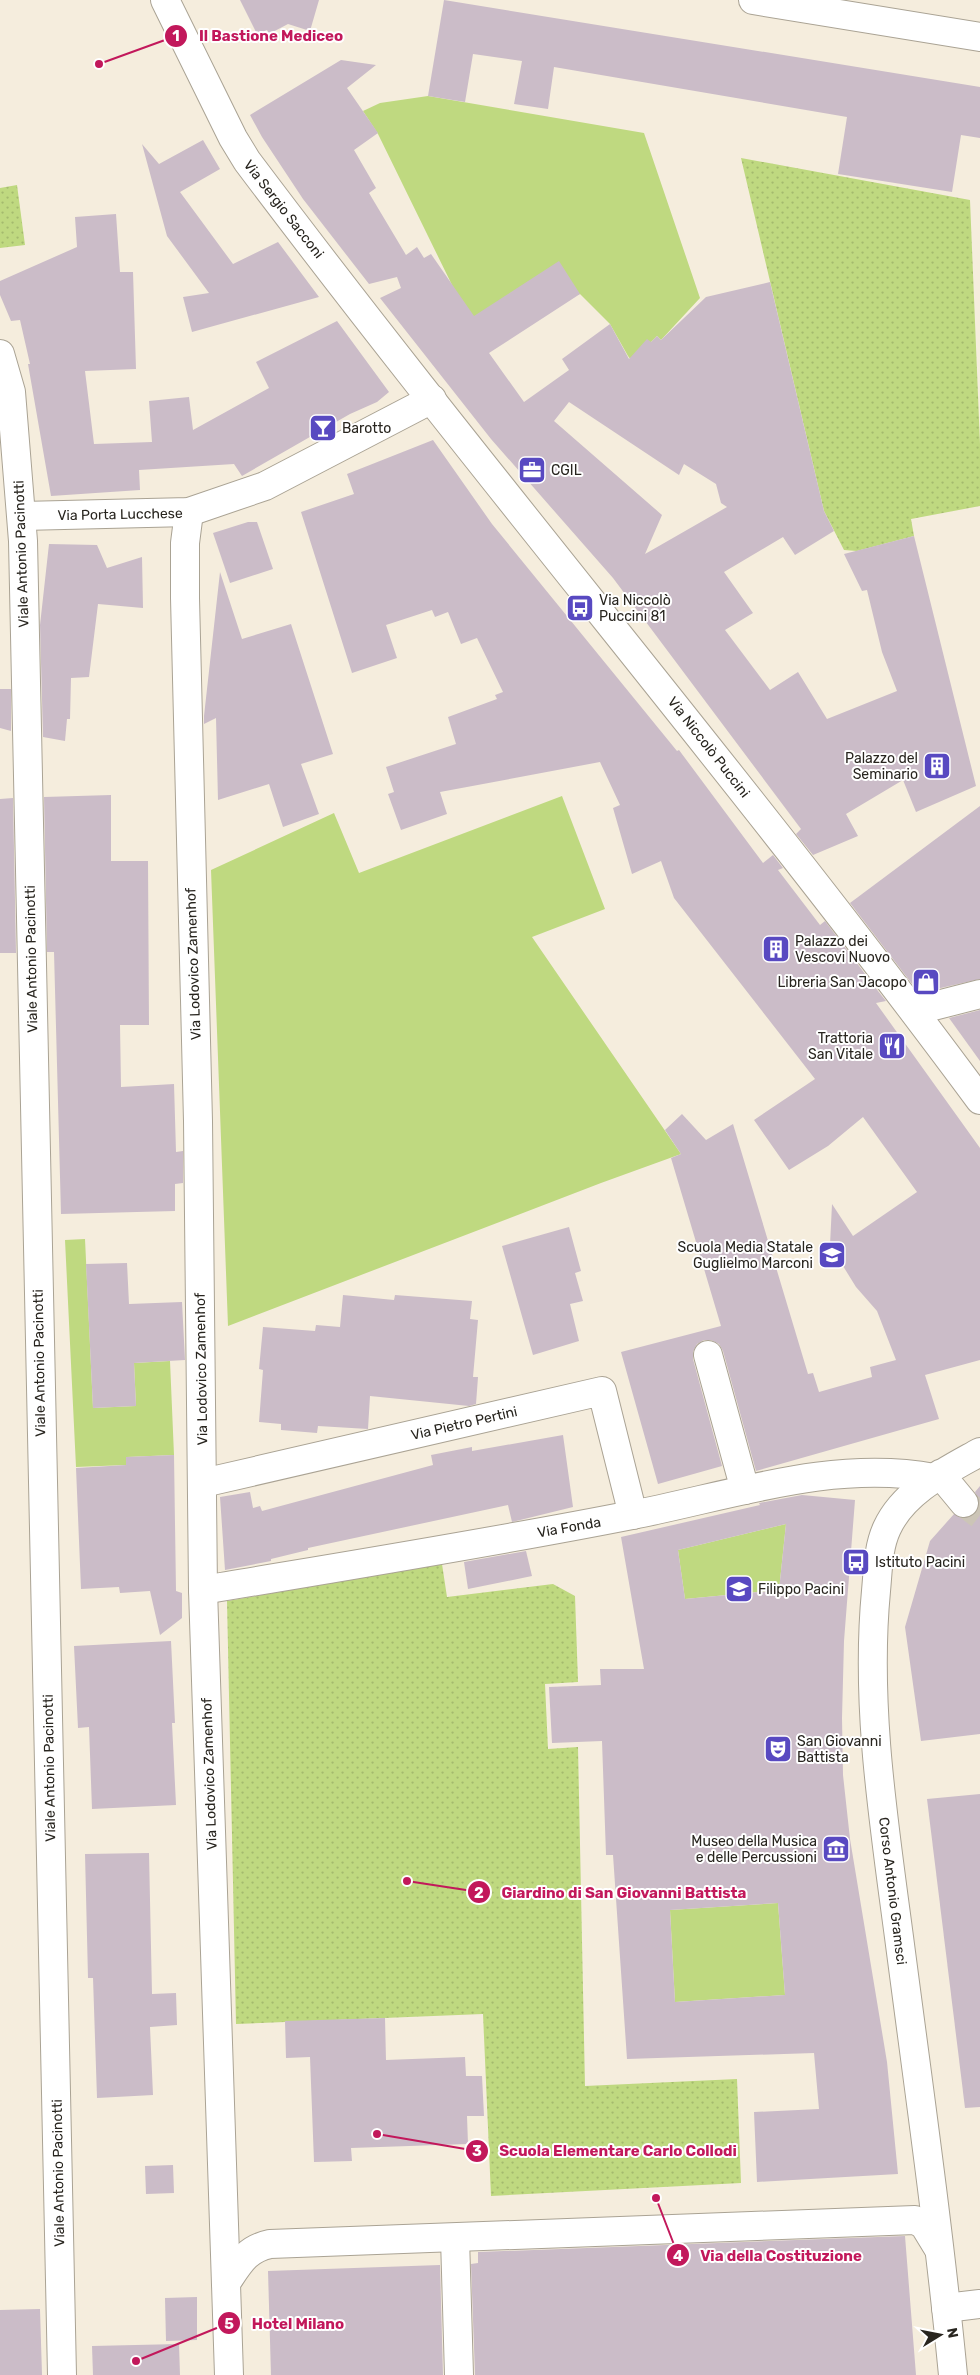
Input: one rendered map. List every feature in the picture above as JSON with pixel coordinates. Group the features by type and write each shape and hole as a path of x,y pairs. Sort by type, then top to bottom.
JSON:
{"street":[{"name":"Via Sergio Sacconi","path":"165,0 243,155 432,399"},
{"path":"753,0 980,37"},
{"name":"Viale Antonio Pacinotti","path":"0,354 11,392 22,516 62,2375"},
{"name":"Via Porta Lucchese","path":"22,516 189,512 265,486 432,399"},
{"name":"Via Niccolò Puccini","path":"432,399 726,769 914,1011 980,1100"},
{"name":"Via Lodovico Zamenhof","path":"189,512 185,543 185,607 198,1121 203,1590 228,2375"},
{"path":"914,1011 980,994"},
{"path":"708,1355 745,1490"},
{"name":"Via Pietro Pertini","path":"203,1483 602,1391 633,1515"},
{"name":"Corso Antonio Gramsci","path":"953,2375 939,2250 924,2214 885,1822 873,1672 877,1582 881,1548 886,1530 904,1504 937,1476 980,1452"},
{"name":"Via Fonda","path":"203,1590 633,1515 745,1490 838,1474 866,1472 937,1476"},
{"path":"937,1476 964,1503"},
{"path":"226,2283 244,2257 256,2247 270,2244 454,2238 924,2214"},
{"path":"454,2238 459,2375"},
{"path":"946,2308 980,2304"}],"green space":[{"path":"428,96 644,133 700,298 661,340 657,336 651,342 637,368 610,324 580,294 462,332 452,285 378,134 363,111 380,103"},
{"path":"741,158 970,200 980,444 980,506 911,519 914,536 857,551 844,550 824,511"},
{"path":"17,185 25,245 0,248 0,188"},
{"path":"562,796 605,909 532,937 681,1154 228,1326 211,870 334,813 359,873"},
{"path":"85,1239 93,1408 136,1406 134,1363 170,1361 174,1455 127,1457 126,1465 76,1467 65,1240"},
{"path":"786,1524 779,1590 685,1599 678,1550"},
{"path":"442,1564 447,1597 553,1584 575,1596 578,1682 545,1684 548,1749 578,1747 585,2086 737,2079 741,2183 491,2196 483,2014 236,2024 227,1601"},
{"path":"778,1903 785,1995 675,2002 670,1910"}],"building":[{"path":"240,0 319,0 310,31 288,24 269,34 267,30 257,34"},
{"path":"444,0 980,87 980,138 961,135 952,192 838,174 847,117 554,67 548,109 514,104 522,61 473,54 465,102 428,96"},
{"path":"341,60 376,65 347,88 378,133 354,150 376,188 369,193 406,255 417,247 424,258 431,254 474,316 559,261 580,294 489,353 524,402 569,370 562,359 610,324 629,359 647,339 651,342 657,336 661,340 706,297 770,282 824,511 834,531 795,555 783,537 724,572 753,613 725,630 770,690 798,672 827,719 897,691 882,652 867,590 862,591 844,554 914,536 976,786 916,812 903,780 846,814 858,836 813,855 796,834 801,829 613,578 491,439 380,298 401,288 397,277 369,284 303,199 262,137 250,115","holes":["569,402 679,475 684,464 716,484 721,503 727,507 645,554 662,515 554,421"]},
{"path":"203,140 220,169 180,192 233,264 278,242 319,297 192,332 183,297 209,293 167,236 142,144 159,164"},
{"path":"116,214 120,272 133,272 136,369 85,371 94,444 152,442 149,401 189,397 193,430 269,388 256,362 337,321 389,392 377,402 350,414 242,476 234,464 139,470 140,490 51,496 28,364 30,364 20,320 11,321 0,295 0,281 77,247 75,217"},
{"path":"433,440 492,524 677,751 679,750 763,863 773,855 783,868 778,870 820,925 825,921 886,1001 876,1003 980,1148 980,1360 925,1375 939,1419 756,1471 723,1351 719,1344 711,1340 704,1340 697,1344 693,1352 693,1359 722,1466 658,1484 621,1352 721,1326 671,1158 681,1154 665,1130 682,1114 706,1140 733,1124 808,1374 813,1373 819,1392 872,1377 870,1367 896,1360 877,1311 856,1287 830,1245 832,1204 853,1236 917,1192 863,1117 828,1146 789,1170 754,1120 815,1079 674,898 661,861 632,874 613,808 620,805 600,762 440,792 447,814 401,830 388,794 394,792 386,767 456,744 448,717 497,699 495,695 503,692 477,638 461,644 448,612 435,617 432,610 386,625 397,658 352,673 301,512 354,494 347,474"},
{"path":"248,522 257,522 273,569 230,583 213,533"},
{"path":"49,544 97,545 107,568 142,557 143,608 98,604 89,677 71,678 70,719 67,719 65,741 43,737 40,625"},
{"path":"220,572 242,639 291,624 333,754 301,764 319,814 283,827 269,784 218,800 216,718 204,724 204,716"},
{"path":"0,689 11,689 11,731 0,728"},
{"path":"111,795 111,861 148,861 149,1025 120,1025 121,1087 174,1084 176,1152 183,1151 183,1183 175,1184 175,1211 61,1214 54,952 47,952 44,797"},
{"path":"13,798 16,953 0,953 0,799"},
{"path":"980,806 980,979 919,993 850,903"},
{"path":"980,1010 980,1061 949,1018"},
{"path":"569,1227 581,1271 575,1273 583,1301 570,1304 579,1341 533,1355 502,1246"},
{"path":"127,1263 129,1304 182,1302 185,1360 134,1363 136,1406 93,1408 86,1264"},
{"path":"343,1295 394,1300 395,1295 472,1301 470,1319 478,1320 473,1377 478,1377 476,1404 469,1406 370,1396 368,1429 318,1426 317,1433 281,1430 281,1424 259,1422 263,1370 259,1369 263,1327 315,1331 316,1325 340,1327"},
{"path":"563,1435 573,1507 512,1522 508,1505 308,1548 308,1550 271,1559 271,1561 225,1570 220,1497 250,1492 253,1508 260,1506 262,1511 433,1465 431,1455 472,1447 472,1451"},
{"path":"174,1455 176,1591 182,1593 182,1618 160,1635 150,1591 120,1593 119,1587 81,1589 76,1468 126,1465 126,1457"},
{"path":"980,1486 980,1734 921,1741 905,1627 930,1541 954,1514 966,1518 974,1515 978,1509 979,1501 975,1492"},
{"path":"802,1495 855,1500 844,1641 843,1775 850,1839 887,2062 898,2174 757,2182 754,2112 819,2109 814,2053 627,2059 613,1855 606,1855 602,1741 552,1743 549,1687 601,1685 600,1669 644,1669 621,1537 760,1505 759,1503","holes":["786,1524 779,1590 685,1599 678,1550","778,1903 785,1995 675,2002 670,1910"]},
{"path":"526,1551 532,1576 468,1589 464,1562"},
{"path":"171,1641 176,1805 92,1809 89,1727 78,1728 74,1646"},
{"path":"980,1794 980,2107 965,2108 927,1799"},
{"path":"149,1853 152,1994 176,1993 177,2025 150,2027 153,2095 97,2098 93,1978 88,1978 85,1854"},
{"path":"385,2018 386,2060 465,2057 466,2076 482,2076 484,2116 467,2116 468,2144 351,2148 352,2161 314,2162 310,2057 286,2058 285,2021"},
{"path":"173,2165 174,2193 146,2194 145,2166"},
{"path":"905,2236 916,2375 475,2375 471,2264 478,2263 478,2252"},
{"path":"440,2265 443,2375 271,2375 268,2271"},
{"path":"197,2297 197,2340 166,2341 165,2298"},
{"path":"40,2309 42,2375 0,2375 0,2310"},
{"path":"179,2344 180,2375 93,2375 92,2346"}],"tunnel":[{"path":"964,1503 980,1515"}],"place":[{"name":"Il Bastione Mediceo","path":"99,64"},
{"name":"Barotto","path":"323,428"},
{"name":"CGIL","path":"532,470"},
{"name":"Via Niccolò Puccini 81","path":"580,608"},
{"name":"Palazzo del Seminario","path":"937,766"},
{"name":"Palazzo dei Vescovi Nuovo","path":"776,949"},
{"name":"Libreria San Jacopo","path":"926,982"},
{"name":"Trattoria San Vitale","path":"892,1046"},
{"name":"Scuola Media Statale Guglielmo Marconi","path":"832,1255"},
{"name":"Istituto Pacini","path":"856,1562"},
{"name":"Filippo Pacini","path":"739,1589"},
{"name":"San Giovanni Battista","path":"778,1749"},
{"name":"Museo della Musica e delle Percussioni","path":"836,1849"},
{"name":"Giardino di San Giovanni Battista","path":"407,1881"},
{"name":"Scuola Elementare Carlo Collodi","path":"377,2134"},
{"name":"Via della Costituzione","path":"656,2198"},
{"name":"Hotel Milano","path":"136,2361"}]}
